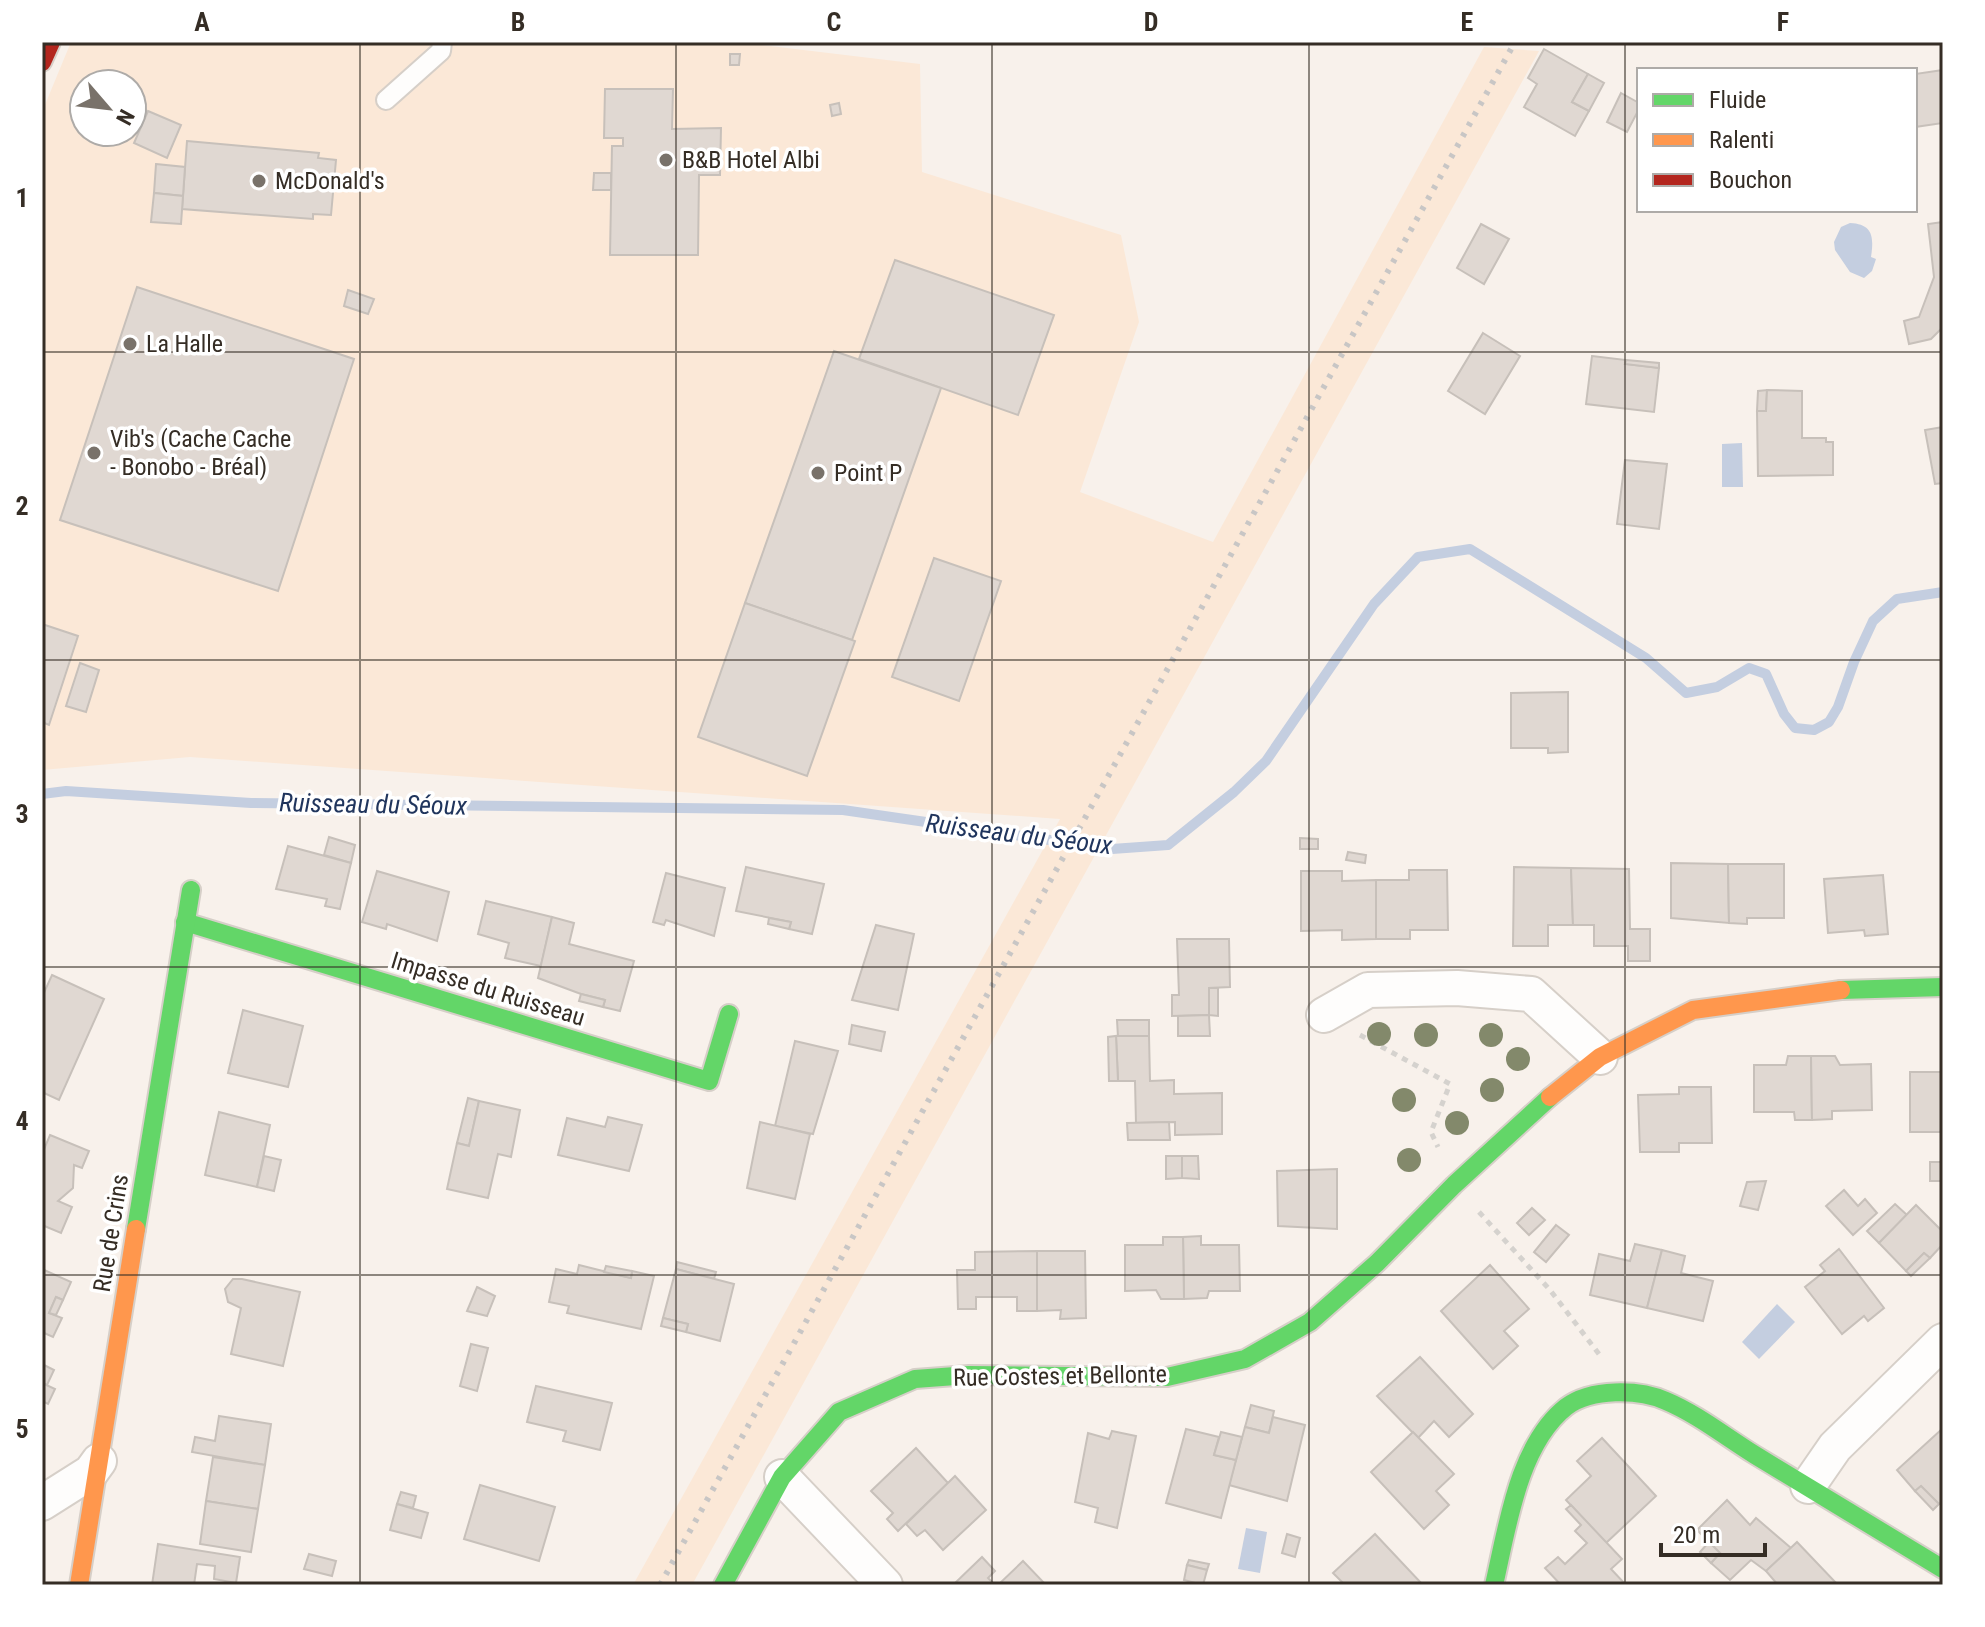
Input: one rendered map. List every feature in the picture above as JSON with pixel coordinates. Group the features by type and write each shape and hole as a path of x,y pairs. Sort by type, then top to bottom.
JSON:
{"street":[{"path":"42,62 51,42"},
{"name":"Rue de Crins","path":"79,1585 191,890"},
{"name":"Impasse du Ruisseau","path":"185,922 709,1081 729,1014"},
{"name":"Rue Costes et Bellonte","path":"723,1585 782,1477 839,1412 915,1379 969,1375 1167,1377 1245,1359 1310,1322 1377,1263 1454,1185 1560,1088 1600,1057 1693,1010 1859,988 1943,987"},
{"path":"1324,1015 1368,990 1457,988 1531,994 1600,1057"},
{"path":"1808,1486 1835,1447 1943,1341"},
{"path":"1494,1585 1522,1475 1538,1440 1563,1408 1589,1395 1628,1392 1665,1400 1943,1569"},
{"path":"42,1503 91,1472 99,1461"},
{"path":"782,1477 885,1585"}],"lane":[{"path":"386,100 441,51 442,42"}],"path":[{"path":"1324,1015 1450,1084 1431,1132 1454,1185 1550,1290 1601,1356 1611,1393"}],"shaded area":[{"path":"71,42 736,42 920,64 922,172 1121,235 1139,322 1080,492 1213,542 1484,47 1539,51 692,1585 633,1585 1060,819 190,757 42,770 42,112"}],"water":[{"path":"1850,223 1868,229 1872,238 1871,257 1876,259 1872,271 1864,278 1850,272 1835,250 1834,242 1841,227"},
{"path":"1742,443 1743,487 1722,487 1722,444"},
{"path":"1777,1304 1795,1322 1759,1359 1742,1342"},
{"path":"1246,1528 1267,1532 1260,1573 1238,1569"}],"building":[{"path":"1544,49 1588,74 1572,102 1589,111 1575,136 1524,107 1537,84 1528,78"},
{"path":"730,54 740,54 739,65 730,65"},
{"path":"1943,70 1943,123 1917,127 1917,74"},
{"path":"1588,74 1604,83 1589,111 1572,102"},
{"name":"B&B Hotel Albi","path":"605,89 673,89 672,129 721,128 720,175 699,175 698,255 610,255 612,146 623,146 623,138 604,138"},
{"path":"1621,93 1637,102 1637,113 1627,132 1607,122"},
{"path":"839,103 841,114 832,116 830,105"},
{"path":"148,111 181,125 167,158 145,148 148,148"},
{"name":"McDonald's","path":"187,141 319,153 318,158 336,160 331,215 313,214 313,219 182,209"},
{"path":"156,164 185,167 183,196 154,193"},
{"path":"594,173 611,173 611,190 593,190"},
{"path":"154,193 183,196 181,224 151,222"},
{"path":"1943,222 1943,333 1940,330 1931,339 1909,344 1904,321 1919,317 1934,277 1928,224"},
{"path":"1481,224 1509,239 1484,284 1457,268"},
{"path":"895,260 1054,315 1018,415 859,359"},
{"path":"137,287 354,359 278,591 60,520"},
{"path":"348,290 374,299 368,314 344,306"},
{"path":"1483,333 1520,356 1485,414 1448,391"},
{"path":"834,351 941,388 852,640 745,603"},
{"path":"1592,356 1659,368 1654,412 1586,404"},
{"path":"1626,360 1659,363 1659,368 1625,364"},
{"path":"1767,390 1766,411 1757,411 1758,391"},
{"path":"1767,390 1802,391 1802,438 1826,438 1826,442 1833,442 1833,475 1758,476 1757,411 1766,411"},
{"path":"1943,427 1943,483 1935,484 1925,430"},
{"path":"1625,460 1667,464 1659,529 1617,524"},
{"path":"934,558 1001,581 959,701 892,677"},
{"path":"745,603 855,641 807,776 698,737"},
{"path":"42,624 78,636 49,725 42,722"},
{"path":"80,663 99,670 86,712 66,706"},
{"path":"1568,692 1568,752 1548,753 1548,748 1511,748 1511,693"},
{"path":"329,837 355,845 351,863 324,855"},
{"path":"1300,838 1318,839 1318,849 1300,849"},
{"path":"288,846 351,863 340,909 325,906 327,899 276,889"},
{"path":"1348,852 1366,855 1365,863 1346,860"},
{"path":"1671,863 1728,864 1729,923 1671,918"},
{"path":"1728,864 1784,864 1784,918 1747,918 1747,924 1729,923"},
{"path":"746,867 824,884 812,934 789,929 791,922 736,911"},
{"path":"1514,867 1571,868 1573,925 1548,925 1548,946 1513,946"},
{"path":"1571,868 1629,869 1630,929 1650,929 1650,961 1628,961 1628,946 1594,946 1594,925 1573,925"},
{"path":"1409,870 1447,870 1448,930 1410,930 1410,939 1376,939 1376,880 1409,880"},
{"path":"377,871 449,892 437,941 387,924 386,929 362,922"},
{"path":"1301,871 1342,871 1342,881 1376,880 1376,939 1342,940 1342,930 1301,931"},
{"path":"666,873 725,888 714,936 666,920 664,925 653,922"},
{"path":"1883,875 1888,934 1865,936 1864,930 1828,933 1824,879"},
{"path":"486,901 552,917 541,966 505,958 509,943 478,934"},
{"path":"552,917 574,923 569,944 634,961 620,1011 603,1007 605,1000 538,978"},
{"path":"769,918 791,922 789,929 768,924"},
{"path":"876,925 914,934 898,1010 852,1000"},
{"path":"1177,939 1229,939 1230,987 1209,988 1209,1015 1172,1016 1172,995 1179,995"},
{"path":"52,975 104,999 59,1100 42,1092 42,997"},
{"path":"1209,988 1218,988 1218,1016 1209,1015"},
{"path":"581,994 605,1000 603,1007 579,1001"},
{"path":"243,1010 303,1026 288,1087 228,1073"},
{"path":"1209,1015 1210,1036 1178,1036 1178,1016"},
{"path":"1117,1020 1149,1020 1149,1036 1118,1037"},
{"path":"852,1025 885,1032 881,1051 849,1044"},
{"path":"1116,1036 1149,1036 1150,1081 1174,1080 1174,1094 1222,1093 1222,1134 1175,1135 1175,1122 1136,1123 1135,1081 1118,1081"},
{"path":"1116,1036 1118,1081 1109,1081 1108,1037"},
{"path":"795,1041 838,1051 813,1134 775,1126"},
{"path":"1788,1056 1811,1056 1812,1120 1795,1120 1794,1112 1754,1112 1754,1065 1786,1065"},
{"path":"1811,1056 1835,1056 1840,1065 1871,1064 1872,1110 1832,1111 1832,1119 1812,1120"},
{"path":"1942,1065 1943,1132 1910,1132 1910,1072 1942,1072"},
{"path":"1679,1087 1711,1087 1712,1143 1679,1143 1679,1152 1640,1152 1638,1095 1679,1094"},
{"path":"468,1098 479,1101 469,1146 457,1143"},
{"path":"479,1101 520,1110 511,1157 498,1154 488,1198 447,1189 457,1143 469,1146"},
{"path":"219,1112 270,1125 257,1187 205,1175"},
{"path":"608,1117 642,1125 629,1171 558,1155 567,1118 605,1127"},
{"path":"760,1122 810,1134 795,1199 747,1188"},
{"path":"1169,1122 1170,1140 1128,1140 1127,1123"},
{"path":"50,1135 89,1151 82,1168 74,1165 73,1188 58,1201 72,1207 61,1233 42,1225 42,1154"},
{"path":"264,1156 281,1160 274,1191 257,1187"},
{"path":"1166,1156 1182,1156 1182,1178 1166,1179"},
{"path":"1182,1156 1198,1156 1199,1179 1182,1178"},
{"path":"1930,1162 1943,1162 1943,1181 1930,1181"},
{"path":"1337,1169 1337,1229 1278,1226 1277,1171"},
{"path":"1766,1181 1758,1210 1740,1206 1747,1182"},
{"path":"1844,1190 1858,1206 1865,1199 1877,1213 1853,1235 1826,1206"},
{"path":"1895,1204 1907,1215 1879,1243 1867,1231"},
{"path":"1916,1205 1943,1232 1943,1244 1930,1258 1924,1253 1906,1271 1879,1243"},
{"path":"1532,1208 1545,1220 1529,1235 1517,1223"},
{"path":"1556,1225 1569,1235 1546,1262 1534,1252"},
{"path":"1201,1236 1201,1245 1239,1245 1240,1291 1209,1291 1207,1298 1184,1299 1183,1237"},
{"path":"1163,1237 1183,1237 1184,1299 1161,1299 1156,1290 1125,1291 1125,1245 1163,1245"},
{"path":"1635,1244 1662,1250 1647,1308 1590,1295 1599,1254 1630,1261"},
{"path":"1839,1249 1884,1308 1868,1321 1864,1316 1842,1334 1805,1287 1825,1271 1820,1265"},
{"path":"1662,1250 1685,1256 1681,1273 1713,1281 1703,1321 1647,1308"},
{"path":"1037,1251 1085,1251 1086,1318 1060,1319 1061,1310 1037,1311"},
{"path":"1037,1251 1037,1311 1017,1311 1017,1297 976,1297 976,1309 958,1309 957,1270 975,1270 975,1252"},
{"path":"1924,1253 1930,1258 1911,1276 1906,1271"},
{"path":"677,1262 716,1272 714,1279 676,1269"},
{"path":"579,1265 631,1278 632,1271 654,1276 641,1329 567,1313 569,1306 549,1302 556,1269 577,1274"},
{"path":"1490,1265 1529,1309 1504,1331 1518,1346 1493,1369 1441,1311"},
{"path":"606,1266 632,1271 631,1278 604,1272"},
{"path":"42,1269 71,1282 63,1300 56,1297 49,1313 62,1318 53,1337 42,1332"},
{"path":"676,1269 734,1284 720,1341 686,1332 688,1324 663,1318"},
{"path":"233,1279 300,1292 283,1366 231,1354 241,1308 228,1302 225,1289"},
{"path":"477,1287 495,1296 487,1316 467,1311"},
{"path":"56,1297 63,1300 56,1315 49,1313"},
{"path":"663,1318 688,1324 686,1332 661,1326"},
{"path":"471,1344 488,1348 477,1391 460,1386"},
{"path":"1420,1357 1473,1414 1449,1437 1434,1421 1418,1438 1377,1396"},
{"path":"42,1364 54,1370 47,1385 42,1383"},
{"path":"42,1383 55,1389 48,1404 42,1401"},
{"path":"536,1386 612,1403 600,1450 563,1441 566,1431 527,1422"},
{"path":"1251,1405 1274,1411 1269,1433 1245,1427"},
{"path":"219,1416 271,1424 265,1465 192,1452 195,1437 215,1441"},
{"path":"1273,1417 1305,1425 1287,1501 1229,1485 1245,1427 1269,1433"},
{"path":"1186,1429 1219,1437 1214,1455 1236,1460 1221,1518 1166,1503"},
{"path":"1942,1429 1943,1501 1939,1504 1921,1486 1915,1491 1897,1470"},
{"path":"1112,1431 1136,1436 1117,1528 1095,1522 1098,1508 1075,1502 1088,1433 1109,1439"},
{"path":"1221,1432 1242,1437 1236,1460 1214,1455"},
{"path":"1413,1432 1454,1474 1436,1491 1449,1505 1424,1529 1371,1472"},
{"path":"1602,1438 1656,1496 1606,1543 1566,1500 1591,1476 1577,1461"},
{"path":"916,1448 948,1483 898,1531 887,1519 893,1513 871,1491"},
{"path":"213,1457 265,1465 258,1509 206,1501"},
{"path":"955,1476 986,1510 943,1550 925,1530 917,1536 906,1524"},
{"path":"480,1485 555,1507 539,1561 464,1539"},
{"path":"1921,1486 1939,1504 1933,1510 1915,1491"},
{"path":"401,1492 416,1496 413,1508 397,1504"},
{"path":"1727,1500 1750,1525 1756,1518 1791,1548 1766,1571 1751,1560 1730,1580 1711,1563 1720,1553 1697,1530"},
{"path":"206,1501 258,1509 251,1552 200,1544"},
{"path":"397,1504 428,1513 421,1538 390,1530"},
{"path":"1571,1505 1622,1559 1611,1569 1626,1585 1561,1585 1545,1568 1558,1557 1565,1564 1587,1543 1575,1531 1581,1525 1566,1509"},
{"path":"1287,1534 1300,1538 1295,1557 1282,1553"},
{"path":"1375,1534 1423,1585 1345,1585 1333,1573"},
{"path":"1709,1542 1720,1553 1711,1563 1700,1552"},
{"path":"1797,1542 1838,1585 1778,1585 1766,1571"},
{"path":"158,1544 240,1557 236,1583 214,1579 215,1566 197,1564 194,1585 152,1585"},
{"path":"309,1554 336,1561 332,1576 304,1569"},
{"path":"982,1557 995,1571 988,1578 995,1585 953,1585"},
{"path":"1189,1560 1209,1564 1207,1570 1187,1565"},
{"path":"1023,1561 1046,1585 998,1585"},
{"path":"1187,1565 1207,1570 1203,1585 1184,1580"}],"waterway":[{"name":"Ruisseau du Séoux","path":"42,794 66,791 251,803 843,810 1112,849 1168,845 1234,792 1266,761 1374,604 1418,557 1470,549 1646,658 1686,693 1717,687 1749,668 1766,674 1784,714 1795,728 1814,730 1829,722 1838,707 1873,621 1897,599 1943,592"}],"railway":[{"path":"660,1585 1515,42"}],"traffic: fast":[{"path":"136,1229 191,890"},
{"path":"185,922 709,1081 729,1014"},
{"path":"1841,990 1943,987"},
{"path":"723,1585 782,1477 839,1412 915,1379 969,1375 1167,1377 1245,1359 1310,1322 1377,1263 1454,1185 1550,1097"},
{"path":"1494,1585 1517,1489 1536,1443 1566,1407 1588,1396 1615,1392 1655,1397 1689,1412 1943,1569"}],"traffic: slow":[{"path":"1550,1097 1600,1057 1693,1010 1841,990"},
{"path":"79,1585 136,1229"}],"traffic: jam":[{"path":"42,62 51,42"}],"place":[{"name":"B&B Hotel Albi","path":"666,160"},
{"name":"McDonald's","path":"259,181"},
{"name":"La Halle","path":"130,344"},
{"name":"Vib's (Cache Cache - Bonobo - Bréal)","path":"94,453"},
{"name":"Point P","path":"818,473"}]}
